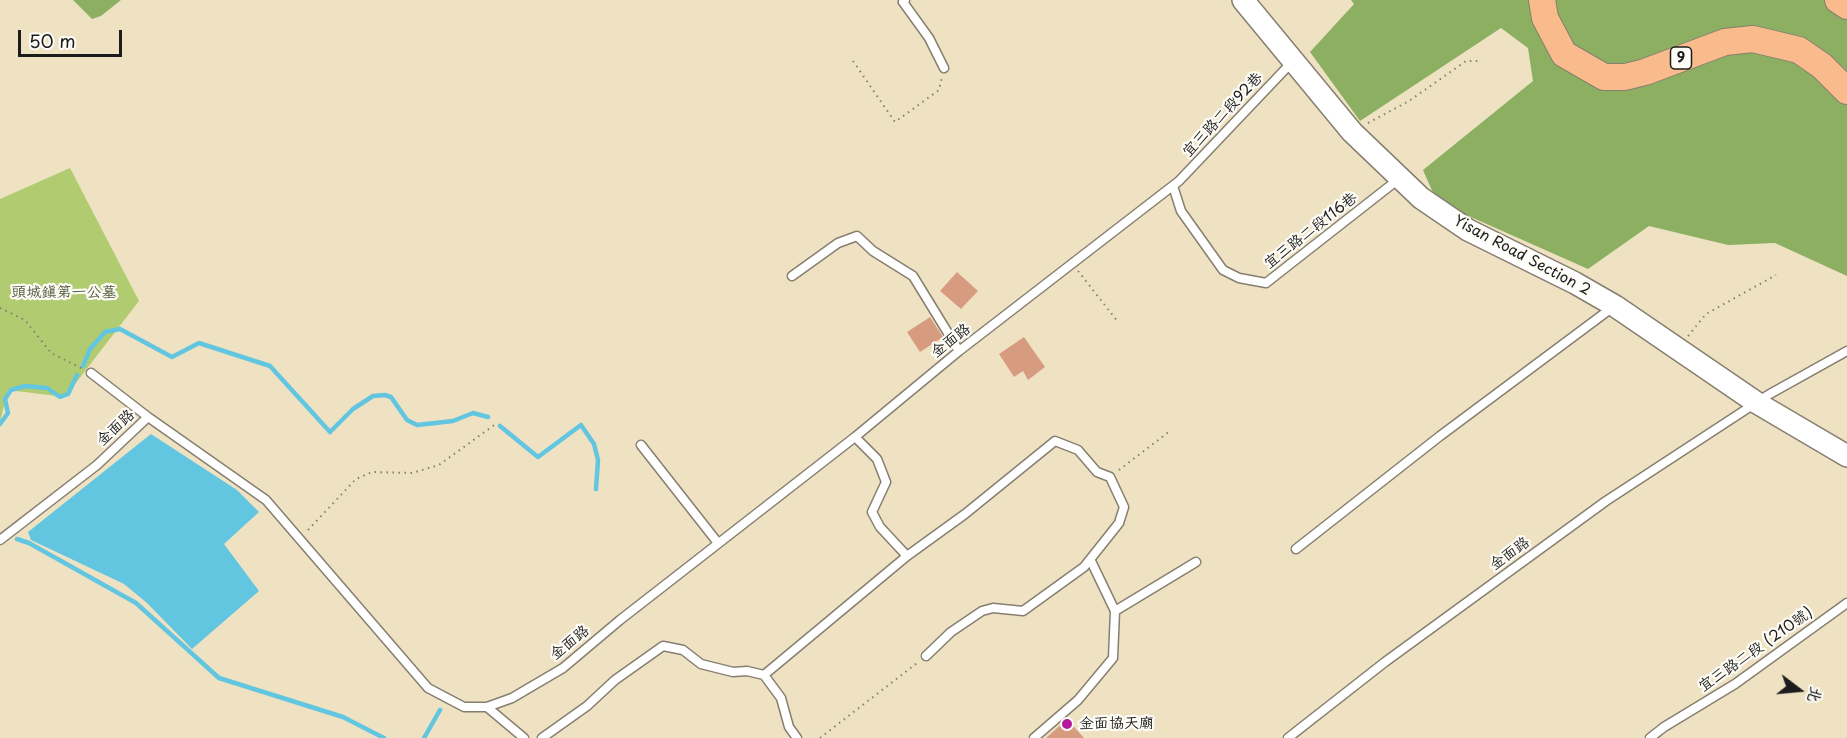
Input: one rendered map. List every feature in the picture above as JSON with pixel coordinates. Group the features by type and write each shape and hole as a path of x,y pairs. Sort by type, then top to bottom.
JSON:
{"main road":[{"name":"9","path":"1542,0 1545,18 1564,54 1604,77 1624,77 1645,72 1725,42 1753,39 1799,50 1822,66 1847,91"},
{"path":"1838,0 1847,6"}],"street":[{"name":"Yisan Road Section 2","path":"1243,0 1352,132 1421,198 1468,230 1575,283 1614,306 1757,403 1847,456"}],"lane":[{"path":"905,0 903,2 929,38 944,68"},
{"name":"宜三路二段92巷","path":"1173,186 1293,61"},
{"name":"宜三路二段116巷","path":"1173,186 1181,211 1223,270 1239,278 1266,283 1400,178"},
{"name":"金面路","path":"0,540 97,465 148,417 266,500 428,688 464,707 487,707 512,698 564,668 718,543 855,437 959,351 1173,186"},
{"path":"792,276 838,243 857,236 873,251 913,276 959,351"},
{"path":"1296,549 1440,436 1614,306"},
{"name":"金面路","path":"1288,738 1385,662 1606,501 1757,403 1847,351"},
{"path":"91,373 148,417"},
{"path":"855,437 877,459 886,482 872,512 880,527 907,556"},
{"path":"764,675 907,556 965,514 1055,441 1078,450 1098,472 1110,477 1124,507 1119,523 1091,561 1023,611 993,608 982,611 951,632 926,656"},
{"path":"641,445 718,543"},
{"path":"1034,738 1078,700 1113,658 1115,610 1091,561"},
{"path":"1115,610 1196,562"},
{"name":"宜三路二段 (210號)","path":"1650,738 1735,684 1847,603"},
{"path":"542,738 663,646 683,650 701,664 733,672 747,671 764,675 781,698 789,727 797,738"},
{"path":"487,707 524,738"}],"path":[{"path":"853,61 896,122 939,90 944,68"},
{"path":"1352,132 1409,101 1466,61 1480,61"},
{"path":"1072,264 1118,322"},
{"path":"1678,348 1706,314 1776,275"},
{"path":"0,308 26,320 51,353 91,373"},
{"path":"299,539 356,479 372,472 412,473 439,465 497,423"},
{"path":"1110,477 1170,430"},
{"path":"820,738 926,656"}],"green space":[{"path":"73,0 121,0 101,16 92,19"},
{"path":"1351,0 1847,0 1847,276 1775,243 1728,245 1649,226 1588,269 1437,202 1423,170 1533,81 1528,48 1501,28 1360,121 1310,52 1354,4"},
{"name":"頭城鎮第一公墓","path":"70,168 139,301 65,397 8,390 0,422 0,199"}],"water":[{"path":"151,434 237,490 259,512 224,544 259,591 192,649 147,603 124,584 31,540 28,532"}],"building":[{"path":"957,272 978,291 961,309 940,291"},
{"path":"930,317 943,337 920,352 907,332"},
{"path":"1024,337 1045,367 1028,380 1023,371 1014,377 999,354"},
{"name":"金面協天廟","path":"1067,719 1084,738 1046,738"}],"waterway":[{"path":"83,366 90,349 105,332 120,329 172,357 199,343 270,366 330,432 353,409 373,396 391,397 407,420 417,425 453,421 473,413 488,417"},
{"path":"0,424 8,413 5,399 11,390 25,386 47,388 60,397 68,394 77,375"},
{"path":"500,426 538,457 581,425 594,444 598,460 596,489"},
{"path":"17,539 29,543 136,603 219,678 343,717 384,738"},
{"path":"424,738 440,710"}],"place":[{"name":"金面協天廟","path":"1067,724"}]}
